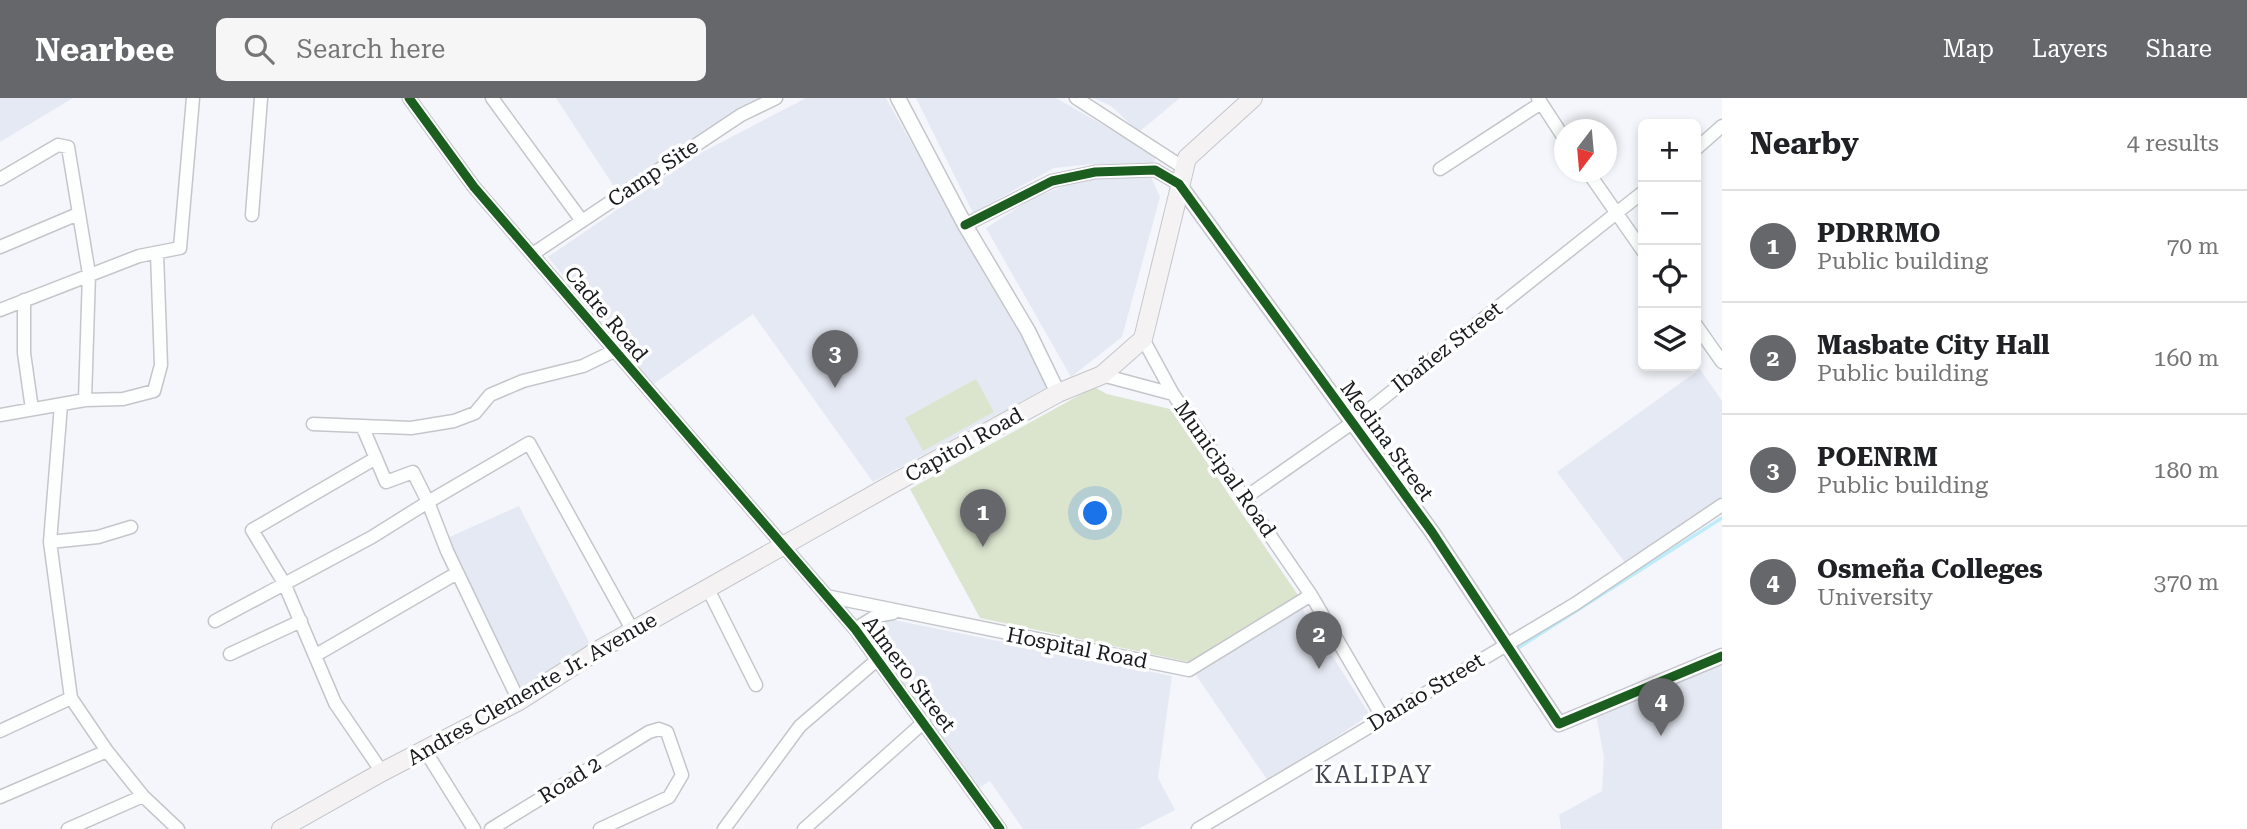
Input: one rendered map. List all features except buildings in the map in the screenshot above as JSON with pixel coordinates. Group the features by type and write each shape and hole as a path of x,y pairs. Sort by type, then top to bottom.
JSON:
{"main road":[{"path":"1143,340 1187,158 1253,98"},
{"name":"Capitol Road","path":"782,547 1058,393 1101,375 1143,340"},
{"name":"Andres Clemente Jr. Avenue","path":"281,829 382,772 426,752 519,701 633,631 782,547"}],"street":[{"path":"0,310 89,274 180,248 193,98"},
{"path":"252,215 261,98"},
{"name":"Cadre Road","path":"410,98 474,187 534,253 782,547"},
{"path":"492,98 582,221"},
{"name":"Camp Site","path":"534,253 741,115 776,98"},
{"path":"898,98 965,225 1028,331 1058,393"},
{"path":"1076,98 1165,155 1181,176"},
{"path":"1440,169 1539,100 1554,123"},
{"path":"1701,145 1722,126"},
{"path":"0,179 63,144 68,147 89,274 85,400"},
{"path":"1154,170 1165,155"},
{"path":"965,225 1052,181 1095,172 1154,170 1181,176"},
{"name":"Medina Street","path":"1181,176 1352,423 1432,532 1559,724 1722,656"},
{"path":"1595,182 1639,245"},
{"name":"Ibañez Street","path":"1246,497 1352,423 1638,196"},
{"path":"0,247 78,214"},
{"path":"0,415 85,400 123,399 154,391 161,365 157,253"},
{"path":"24,300 24,353 32,409"},
{"path":"1701,332 1722,362"},
{"name":"Municipal Road","path":"1143,340 1173,394 1311,595 1383,718"},
{"path":"313,424 411,428 454,421 475,414 490,396 523,381 583,366 614,351"},
{"path":"1101,375 1173,394"},
{"path":"61,405 50,542 71,698 107,751 143,796 178,829"},
{"path":"363,428 387,482 413,472 457,573 519,701"},
{"path":"215,621 372,537 529,443 633,631"},
{"path":"376,458 252,530 284,583 335,703 382,772"},
{"name":"Danao Street","path":"1198,829 1575,604 1722,505"},
{"path":"50,542 98,537 131,527"},
{"name":"Almero Street","path":"782,547 855,629 1000,829"},
{"path":"316,655 457,573"},
{"path":"708,589 756,685"},
{"name":"Hospital Road","path":"826,596 1189,670 1311,595"},
{"path":"855,629 876,616 900,611"},
{"path":"230,654 301,621"},
{"path":"724,829 800,726 878,659"},
{"path":"0,731 71,698"},
{"path":"804,829 924,722"},
{"name":"Road 2","path":"491,829 649,732 659,729 667,732 682,775 677,788 669,797 600,829"},
{"path":"0,797 107,751"},
{"path":"426,752 474,829"},
{"path":"68,829 143,796"}],"shaded area":[{"path":"0,98 73,98 0,142"},
{"path":"556,98 760,98 617,191"},
{"path":"806,98 886,98 1050,386 873,482 753,314 652,385 548,257 697,155"},
{"path":"916,98 1056,98 1157,156 1151,166 1092,164 1054,168 973,213"},
{"path":"1093,98 1180,98 1139,132 1111,106"},
{"path":"1088,177 1151,177 1160,197 1122,337 1071,377 986,228 1033,198"},
{"path":"1701,370 1722,401 1722,497 1626,564 1557,472 1697,371"},
{"path":"519,506 591,646 519,693 445,539"},
{"path":"1301,607 1370,715 1268,781 1196,675"},
{"path":"884,618 1172,676 1158,778 1175,810 1138,829 1023,829 990,781 977,789 861,630"},
{"path":"1722,665 1722,829 1561,829 1559,815 1602,791 1604,757 1596,715"}],"green space":[{"path":"976,379 994,412 923,451 905,418"},
{"path":"1094,387 1107,394 1170,409 1298,595 1189,662 980,618 910,489"}],"waterway":[{"path":"1515,650 1722,518"}],"cycle path":[{"path":"409,98 474,187 855,629 1000,829"},
{"path":"965,225 1052,181 1095,172 1155,170 1179,184 1432,532 1559,724 1722,656"}],"place":[{"name":"POENRM","path":"835,388"},
{"name":"PDRRMO","path":"983,547"},
{"name":"Masbate City Hall","path":"1319,669"},
{"name":"Osmeña Colleges","path":"1661,736"}],"district":[{"name":"KALIPAY","path":"1374,775"}]}
